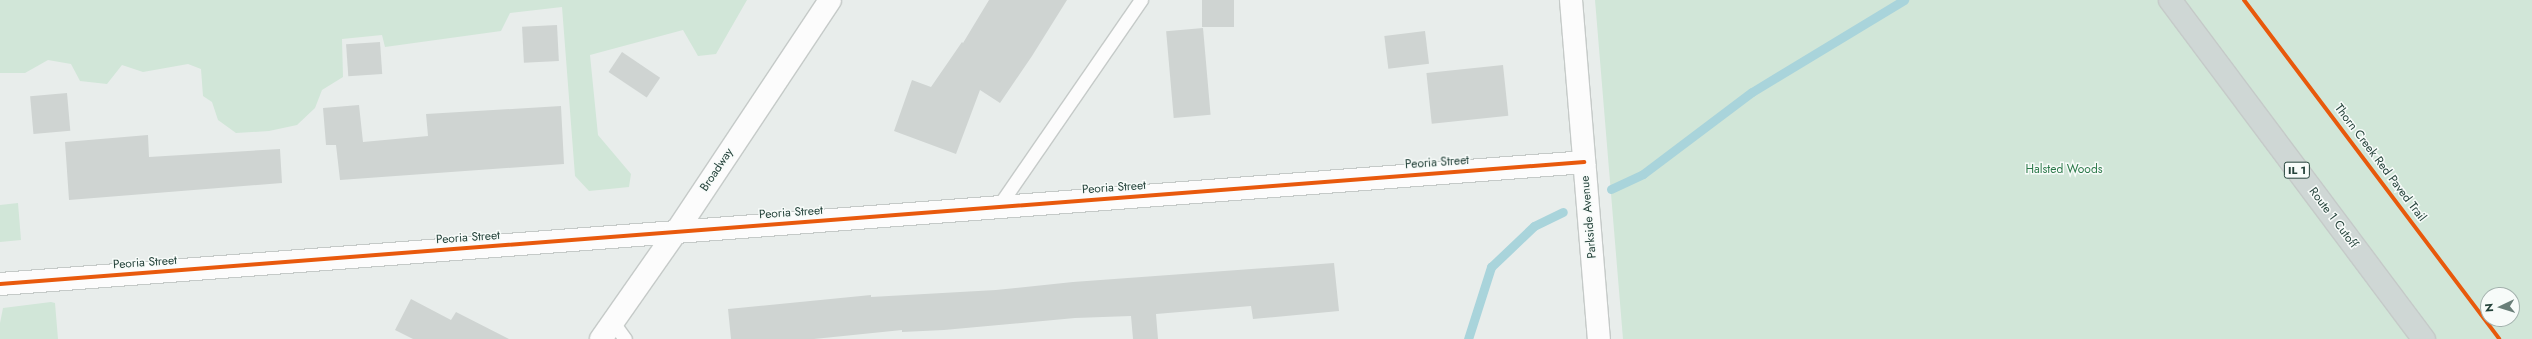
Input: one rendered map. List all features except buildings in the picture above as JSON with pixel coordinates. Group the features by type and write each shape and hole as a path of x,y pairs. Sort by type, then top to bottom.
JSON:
{"main road":[{"name":"Route 1 Cutoff","path":"2170,0 2424,339"}],"street":[{"name":"Broadway","path":"600,339 676,232 830,0"},
{"name":"Parkside Avenue","path":"1571,0 1599,339"},
{"name":"Peoria Street","path":"0,284 1584,162"}],"lane":[{"path":"998,207 1141,0"},
{"path":"612,321 625,339"}],"green space":[{"path":"0,0 747,0 716,54 698,56 683,30 590,55 598,135 631,174 629,187 589,191 575,176 562,7 510,13 501,31 385,47 382,35 342,39 343,77 322,90 315,108 297,125 269,131 236,133 218,120 212,102 203,96 201,69 188,64 143,72 122,65 107,84 80,81 71,64 48,60 25,73 0,73"},
{"name":"Halsted Woods","path":"1595,0 2532,0 2532,339 1623,339"},
{"path":"18,203 21,240 0,242 0,205"},
{"path":"51,302 55,303 58,339 0,339 0,323 3,308"}],"waterway":[{"path":"1611,189 1643,174 1752,92 1904,0"},
{"path":"1468,339 1491,267 1534,226 1563,212"}],"cycle path":[{"name":"Thorn Creek Red Paved Trail","path":"2244,0 2499,339"},
{"path":"0,284 1584,162"}]}
